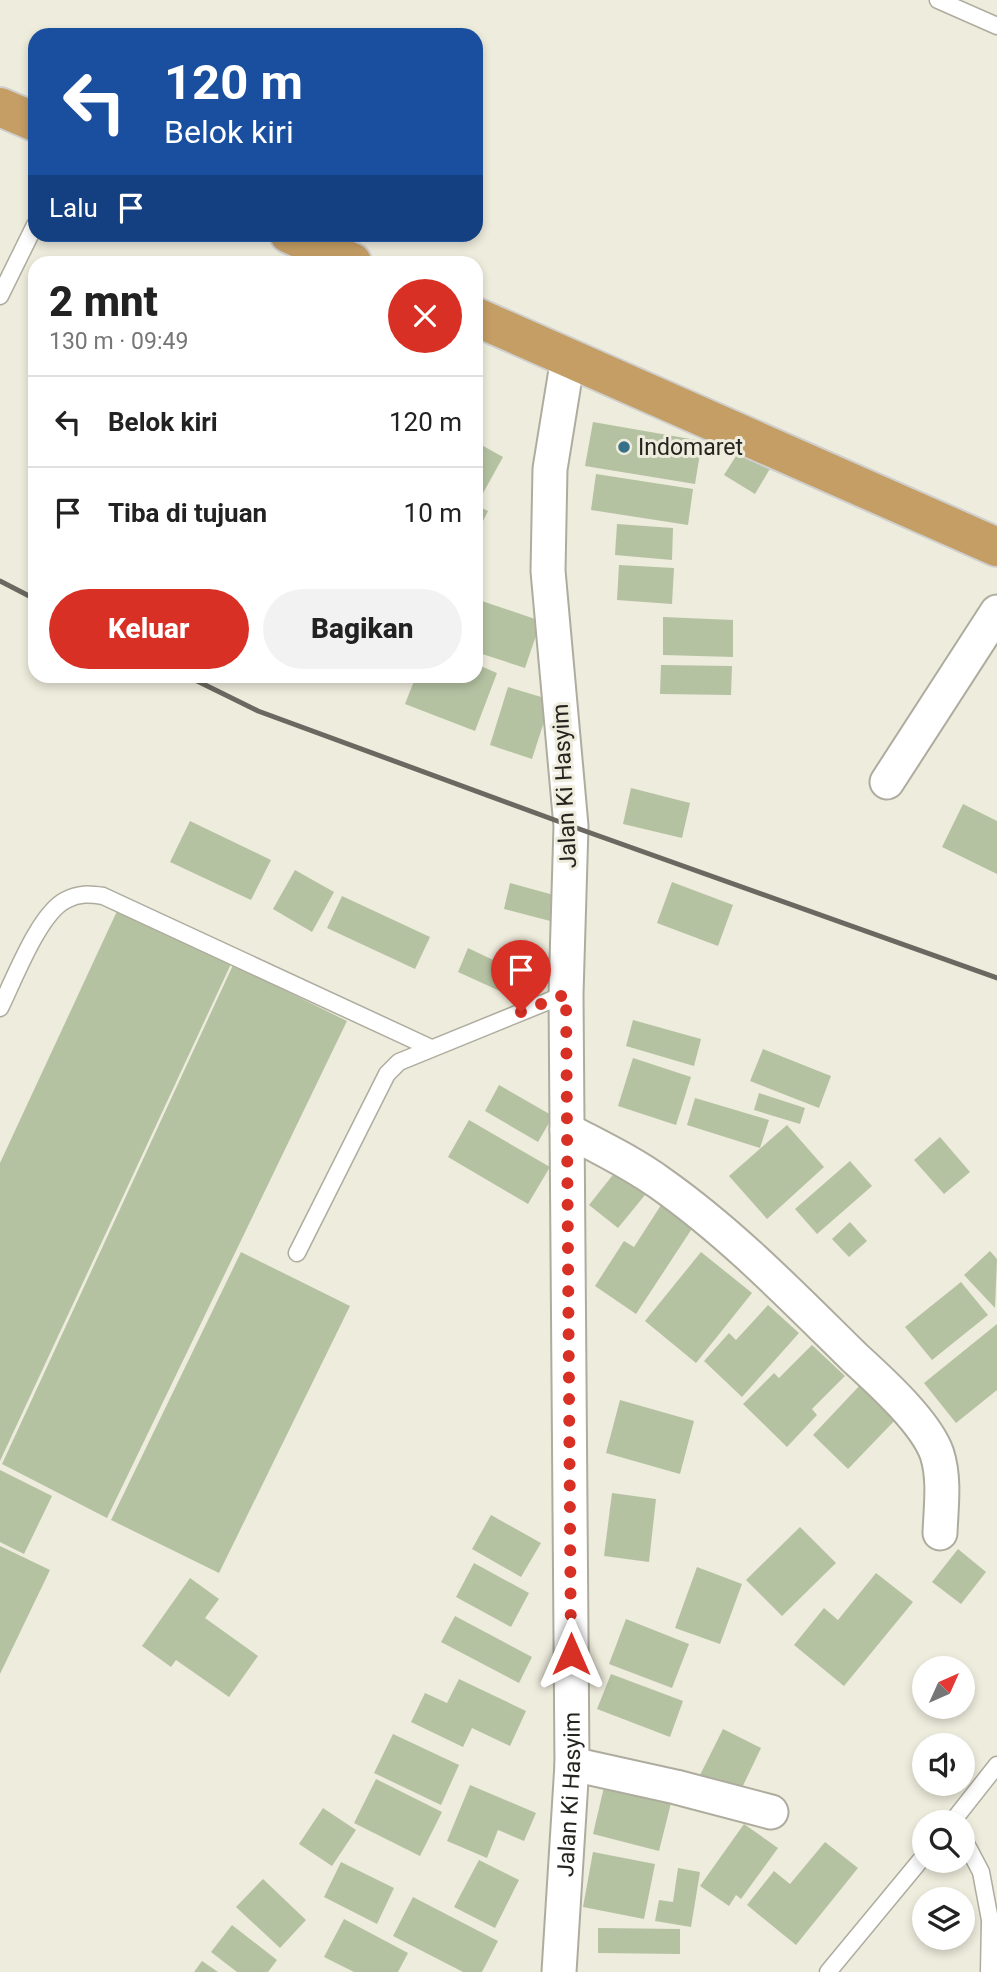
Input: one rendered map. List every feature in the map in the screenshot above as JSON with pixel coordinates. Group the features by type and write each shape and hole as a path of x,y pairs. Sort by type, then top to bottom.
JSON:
{"highway":[{"path":"0,107 28,119"},
{"path":"307,242 338,256"},
{"path":"483,320 997,547"}],"street":[{"name":"Jalan Ki Hasyim","path":"559,1972 572,1764 566,994 571,826 548,571 550,469 568,358"},
{"path":"887,782 997,612"},
{"path":"567,1130 637,1169 694,1209 756,1261 880,1382 922,1428 936,1453 942,1483 940,1534"},
{"path":"572,1764 771,1812"}],"lane":[{"path":"938,0 997,26"},
{"path":"0,296 28,239"},
{"path":"0,1007 43,920 64,901 86,893 116,901 431,1048"},
{"path":"297,1253 387,1074 399,1062 566,994"},
{"path":"962,1810 997,1765"},
{"path":"975,1861 981,1872 990,1920 989,1972"},
{"path":"828,1972 912,1870"}],"building":[{"path":"593,422 702,441 695,484 585,466"},
{"path":"483,446 503,457 483,493"},
{"path":"741,448 771,467 755,494 724,475"},
{"path":"596,474 693,489 688,525 591,510"},
{"path":"483,508 488,511 483,521"},
{"path":"617,524 673,528 672,560 615,555"},
{"path":"619,565 674,568 672,604 617,600"},
{"path":"483,601 541,621 525,668 483,654"},
{"path":"663,617 733,620 733,657 663,655"},
{"path":"661,665 732,666 731,695 660,694"},
{"path":"483,667 497,673 475,731 405,704 413,683 483,683"},
{"path":"508,687 551,700 532,759 490,745"},
{"path":"631,788 690,803 682,838 623,824"},
{"path":"963,804 997,821 997,874 942,847"},
{"path":"190,821 271,860 251,900 170,862"},
{"path":"295,870 334,892 312,932 273,909"},
{"path":"672,882 733,905 718,946 657,923"},
{"path":"510,883 561,897 554,922 504,909"},
{"path":"342,896 430,937 415,969 327,928"},
{"path":"118,909 231,964 0,1461 0,1163"},
{"path":"468,948 512,969 502,992 458,972"},
{"path":"233,965 347,1021 107,1518 2,1464"},
{"path":"633,1020 701,1039 694,1066 626,1046"},
{"path":"763,1049 831,1076 819,1108 750,1081"},
{"path":"633,1058 691,1077 676,1125 618,1106"},
{"path":"499,1085 553,1116 538,1142 485,1111"},
{"path":"759,1093 805,1108 800,1124 754,1110"},
{"path":"695,1098 769,1120 760,1148 687,1125"},
{"path":"469,1120 550,1167 528,1204 448,1157"},
{"path":"787,1125 824,1167 767,1219 729,1176"},
{"path":"940,1137 970,1172 944,1194 914,1160"},
{"path":"850,1161 872,1186 817,1234 795,1209"},
{"path":"616,1171 645,1195 618,1228 589,1205"},
{"path":"663,1202 695,1224 636,1314 595,1286 624,1241 634,1247"},
{"path":"850,1222 867,1241 849,1257 832,1239"},
{"path":"990,1251 997,1259 995,1308 964,1275"},
{"path":"241,1252 350,1306 219,1573 111,1520"},
{"path":"701,1252 752,1293 696,1363 645,1321"},
{"path":"961,1282 988,1315 932,1360 905,1327"},
{"path":"768,1305 799,1333 742,1397 704,1361 729,1333 736,1340"},
{"path":"997,1324 997,1390 956,1423 924,1383"},
{"path":"812,1345 845,1376 812,1409 817,1415 787,1447 743,1404 774,1373 779,1378"},
{"path":"863,1382 899,1416 848,1469 813,1435"},
{"path":"620,1400 694,1421 680,1474 606,1453"},
{"path":"0,1470 52,1496 24,1554 0,1542"},
{"path":"612,1493 656,1499 649,1562 604,1556"},
{"path":"491,1515 541,1543 521,1577 472,1549"},
{"path":"800,1527 836,1563 782,1616 746,1580"},
{"path":"0,1546 50,1570 0,1674"},
{"path":"958,1549 986,1572 961,1604 932,1582"},
{"path":"474,1563 529,1593 511,1627 456,1597"},
{"path":"697,1567 742,1584 720,1644 675,1628"},
{"path":"876,1573 913,1602 844,1686 794,1645 824,1608 838,1620"},
{"path":"190,1578 219,1599 205,1618 258,1656 229,1697 176,1660 171,1667 142,1646"},
{"path":"455,1616 532,1657 519,1683 441,1642"},
{"path":"626,1619 689,1644 672,1688 609,1664"},
{"path":"611,1674 683,1701 670,1737 597,1709"},
{"path":"459,1679 526,1711 510,1746 472,1728 463,1747 411,1722 425,1693 447,1703"},
{"path":"723,1729 761,1748 739,1794 700,1775"},
{"path":"393,1734 459,1765 441,1805 374,1773"},
{"path":"376,1779 442,1812 420,1856 354,1823"},
{"path":"470,1785 536,1813 524,1841 498,1830 487,1858 447,1841"},
{"path":"604,1787 671,1803 659,1851 593,1834"},
{"path":"323,1808 356,1830 332,1866 299,1844"},
{"path":"744,1824 778,1848 741,1899 736,1895 729,1906 700,1886"},
{"path":"825,1842 858,1868 796,1945 747,1905 774,1871 790,1884"},
{"path":"593,1852 655,1864 644,1919 583,1907"},
{"path":"479,1860 519,1880 495,1928 454,1907"},
{"path":"341,1862 394,1888 377,1924 324,1897"},
{"path":"678,1868 700,1872 691,1927 655,1921 659,1900 673,1902"},
{"path":"263,1879 306,1920 280,1948 236,1907"},
{"path":"413,1897 498,1941 482,1972 463,1972 393,1936"},
{"path":"344,1919 408,1953 398,1972 354,1972 324,1957"},
{"path":"232,1925 277,1960 268,1972 237,1972 211,1952"},
{"path":"598,1928 680,1929 680,1954 598,1953"},
{"path":"202,1961 218,1972 194,1972"}],"railway":[{"path":"0,581 28,595"},
{"path":"201,683 258,711 997,978"}],"place":[{"name":"Indomaret","path":"624,447"}],"route":[{"path":"521,1012 566,994 571,1654"}]}
